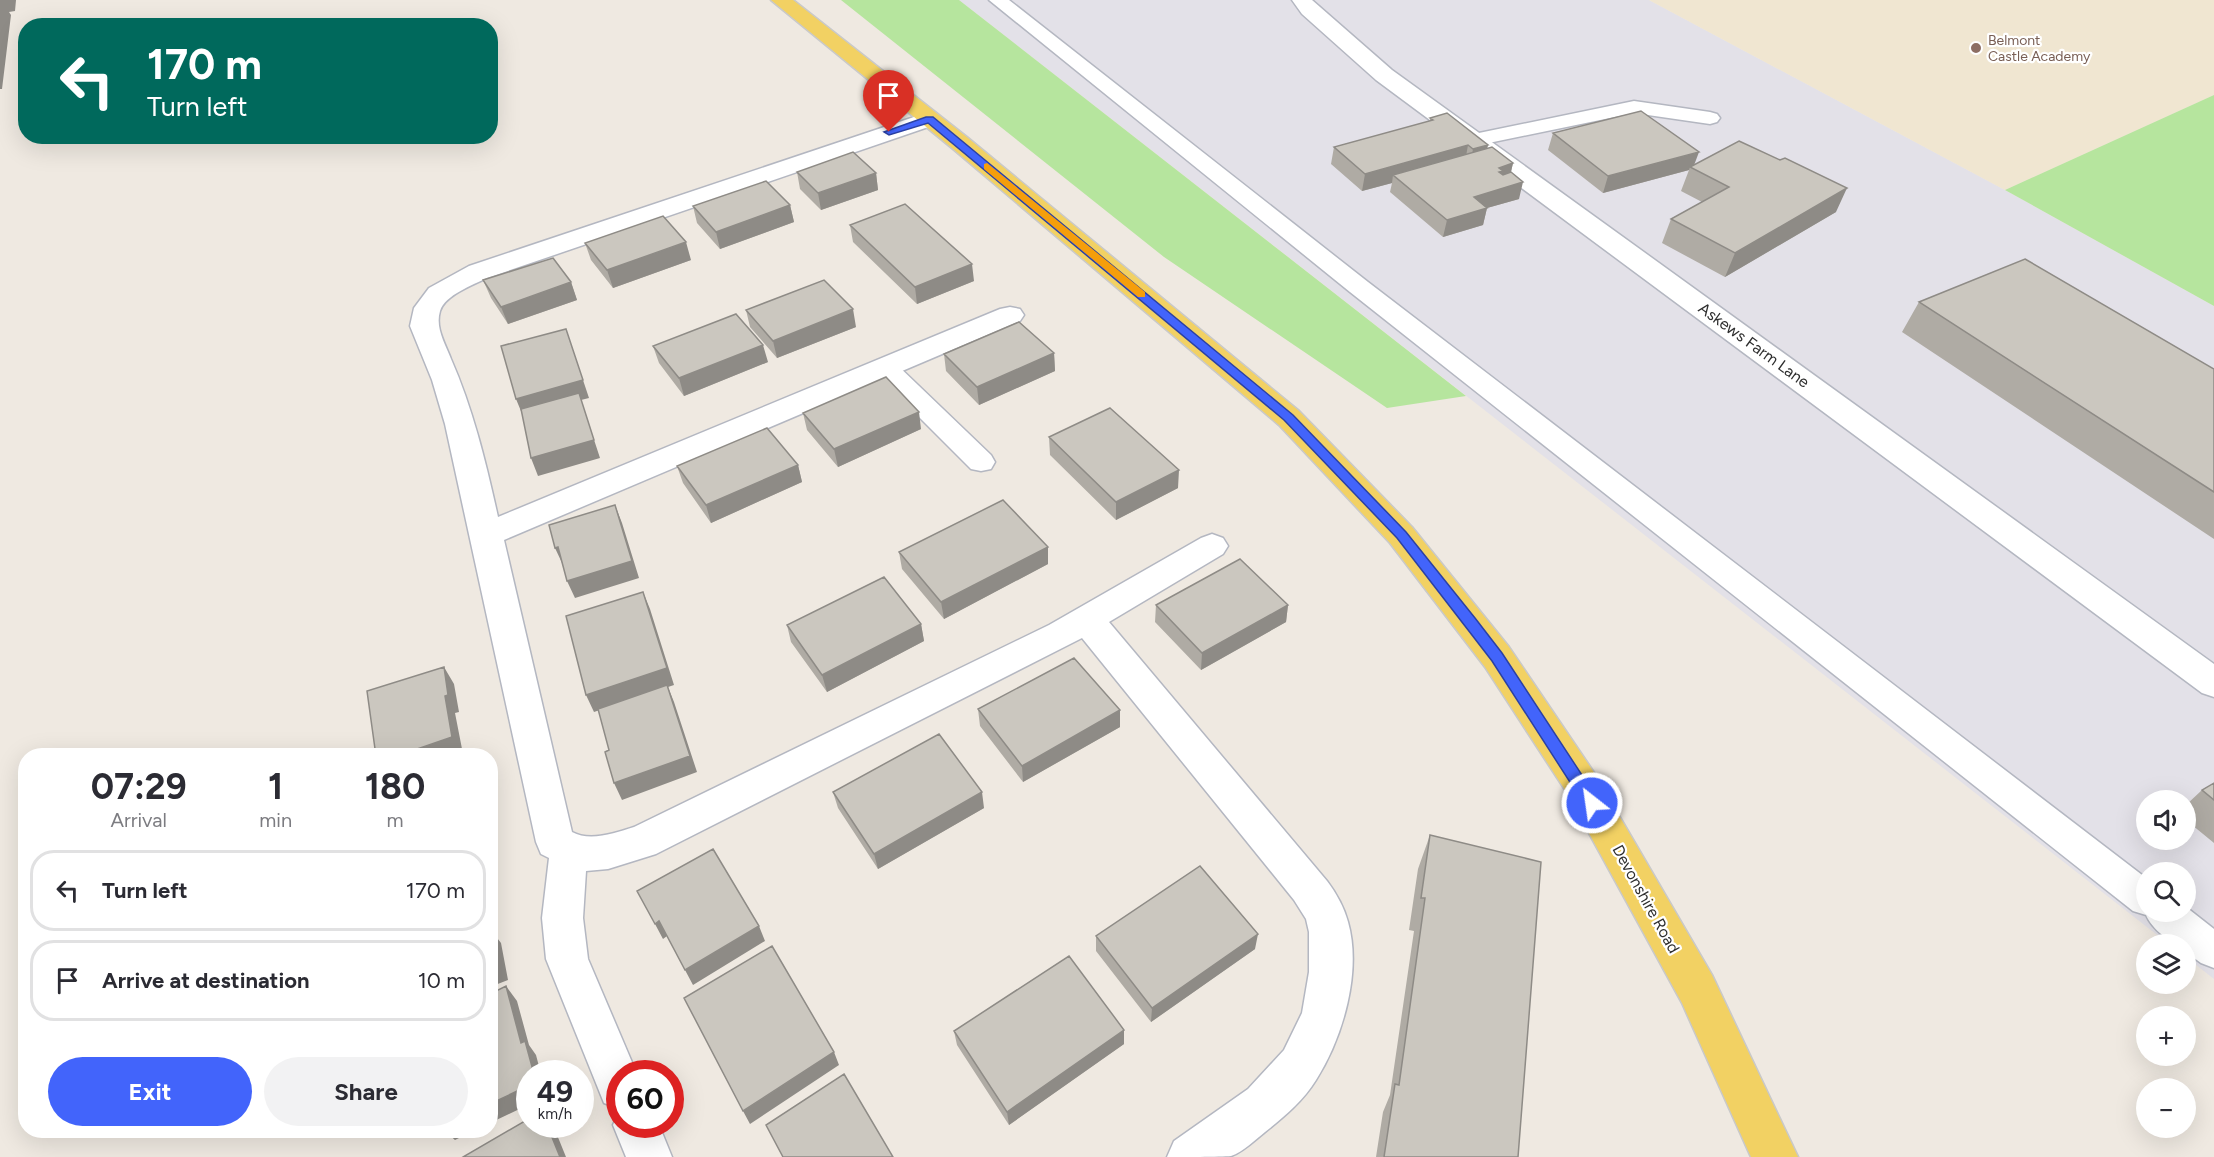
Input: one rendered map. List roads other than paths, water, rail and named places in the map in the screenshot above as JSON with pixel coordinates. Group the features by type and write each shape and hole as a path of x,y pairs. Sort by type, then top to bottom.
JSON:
{"main road":[{"name":"Devonshire Road","path":"781,0 929,119 1289,418 1401,535 1497,657 1580,782 1697,989 1775,1157"}],"street":[{"name":"Askews Farm Lane","path":"1302,0 1309,10 1384,75 2214,682"},
{"path":"929,119 478,272 438,294 427,308 424,326 431,349 446,380 460,424 555,842 569,852 592,855 642,842 1050,639 1212,546"},
{"path":"486,534 1010,315"},
{"path":"1086,619 1316,899 1326,918 1330,936 1331,958 1328,988 1306,1059 1273,1097 1191,1157"},
{"path":"569,852 560,919 562,939 574,979 608,1060"},
{"path":"641,1138 649,1157"}],"lane":[{"path":"998,0 1368,294 2136,891"},
{"path":"1474,140 1634,107 1710,118"},
{"path":"885,368 981,462"},
{"path":"2176,922 2214,951"}],"place":[{"name":"Belmont Castle Academy","path":"1976,48"}]}
